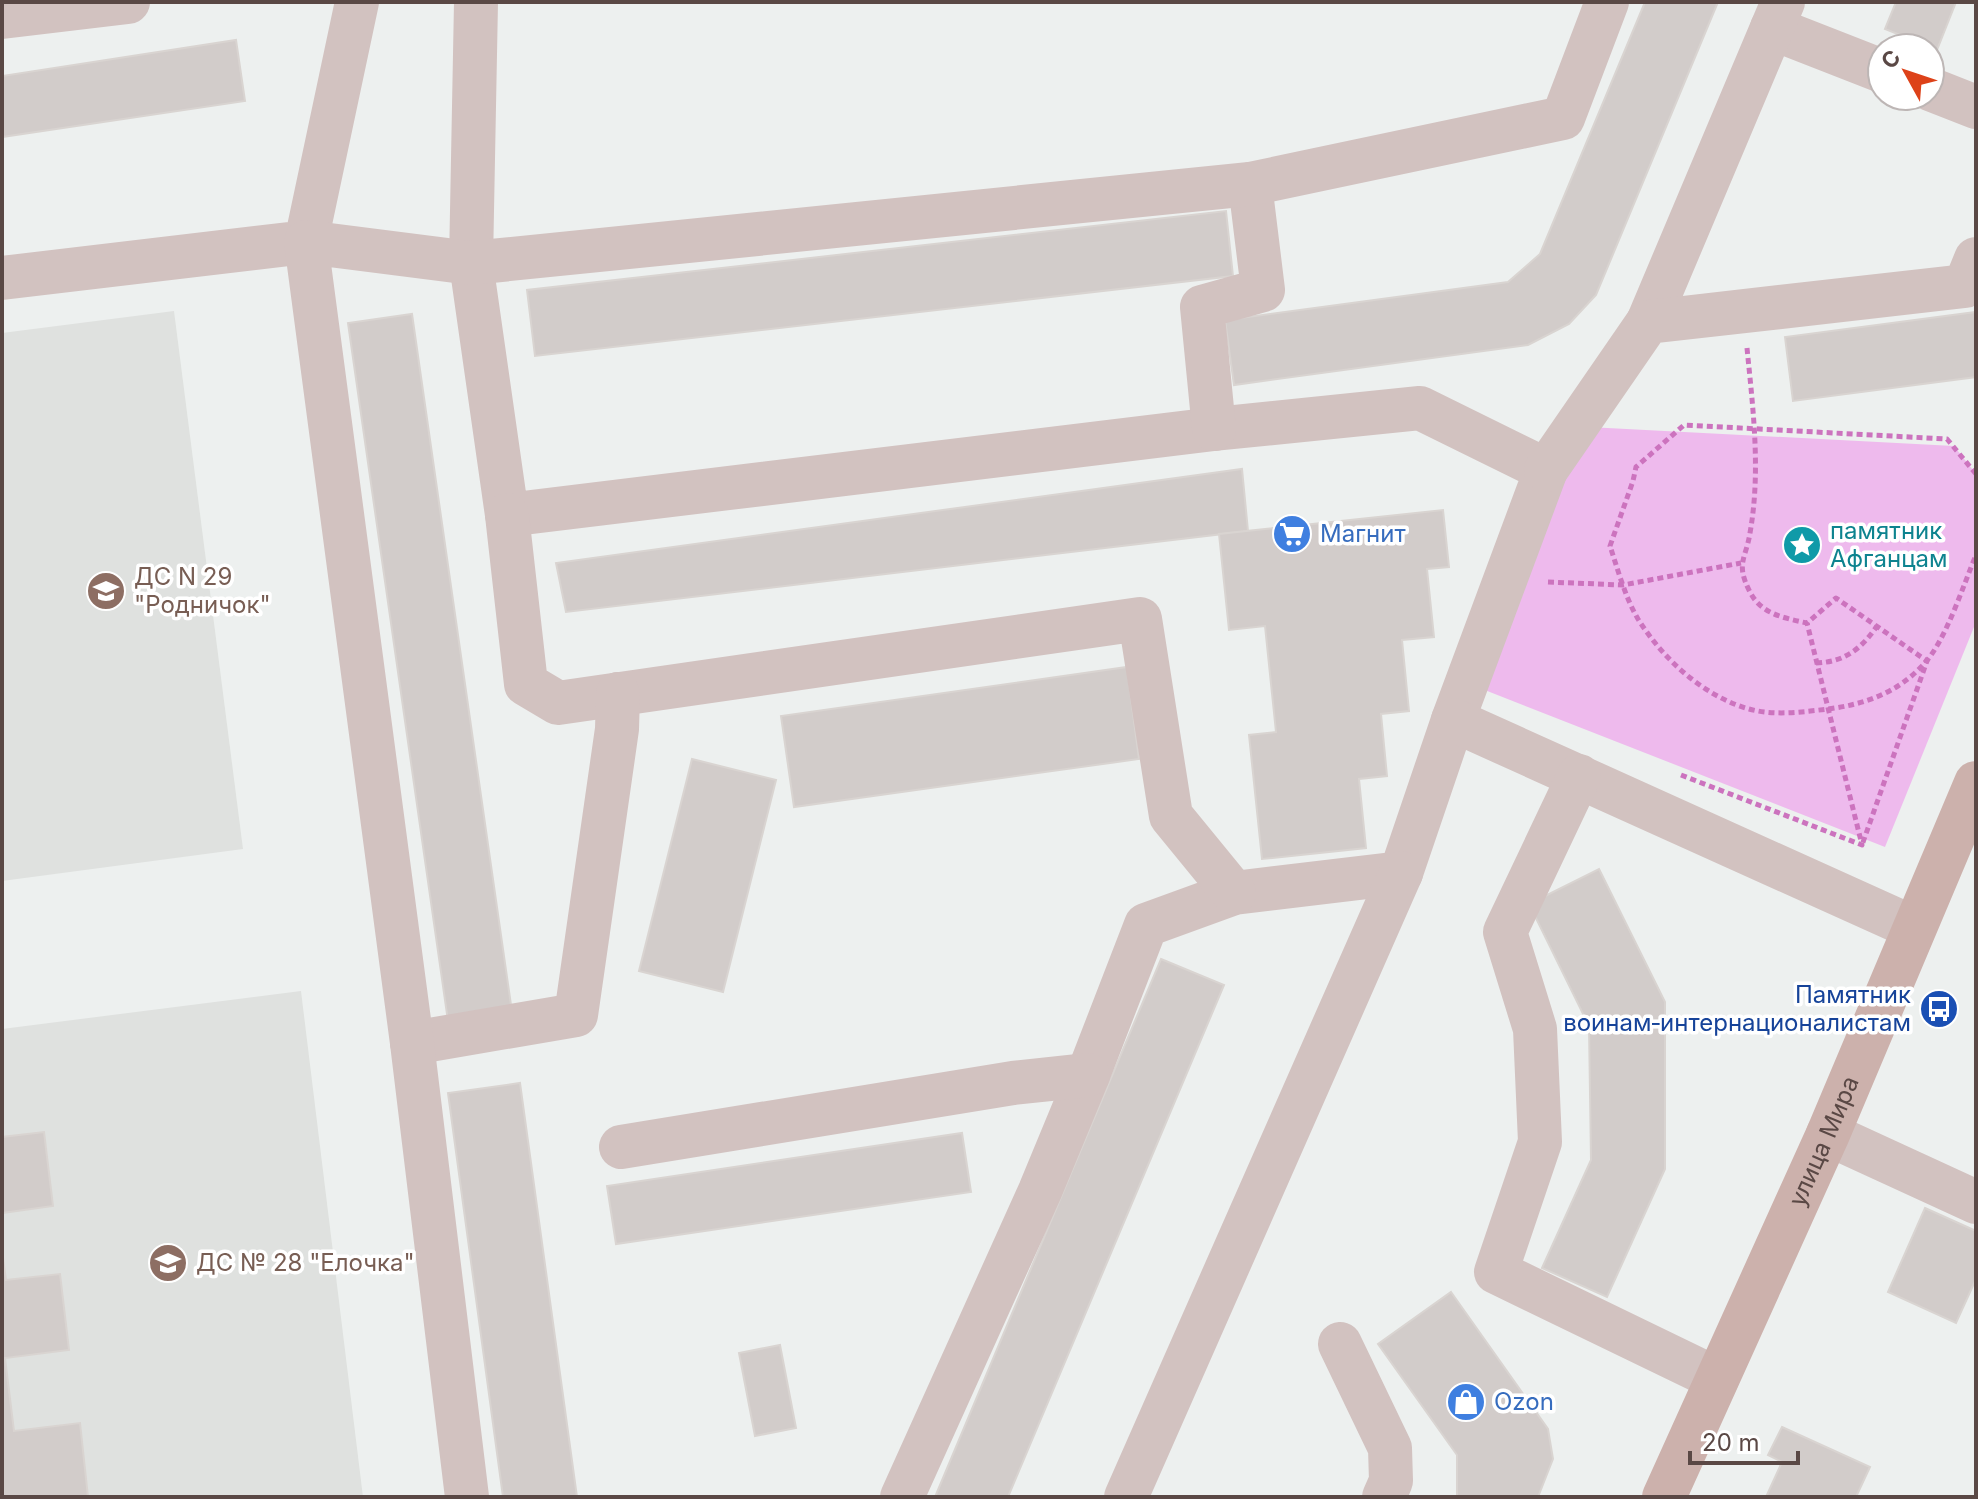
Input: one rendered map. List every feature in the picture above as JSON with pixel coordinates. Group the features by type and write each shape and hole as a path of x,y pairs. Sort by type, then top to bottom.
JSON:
{"main road":[{"name":"улица Мира","path":"1664,1497 1828,1134 1976,783"}],"street":[{"path":"2,17 128,2"},
{"path":"357,2 306,242 412,1043 467,1497"},
{"path":"476,2 471,263 507,515 526,684 558,703 1140,619 1171,816 1234,893"},
{"path":"2,278 306,242 471,263 1250,184 1563,118 1607,2"},
{"path":"1126,1497 1401,873 1453,720 1546,470 1648,322 1778,15 1866,62"},
{"path":"1946,95 1976,107"},
{"path":"1214,429 1202,307 1263,290 1250,184"},
{"path":"1648,322 1965,286 1976,259"},
{"path":"507,515 1214,429 1420,408 1546,470"},
{"path":"412,1043 576,1015 617,729 618,694"},
{"path":"1453,720 1914,928"},
{"path":"1579,776 1505,932 1535,1029 1540,1142 1496,1272 1717,1379"},
{"path":"902,1497 1040,1191 1146,925 1234,893 1401,873"},
{"path":"621,1147 1013,1083 1088,1075"},
{"path":"1828,1134 1976,1202"},
{"path":"1340,1344 1390,1448 1391,1481 1384,1497"}],"path":[{"path":"1742,311 1756,429 1750,534 1741,563 1750,592 1762,608 1779,618 1807,623"},
{"path":"1976,474 1947,439 1684,425 1636,467 1610,546 1638,619 1681,670 1710,692 1751,710 1806,712 1870,701 1911,677 1937,646 1976,555"},
{"path":"1506,580 1623,585 1741,563"},
{"path":"1807,623 1836,598 1927,661"},
{"path":"1807,623 1862,845"},
{"path":"1816,663 1832,663 1849,655 1863,646 1877,626"},
{"path":"1862,845 1927,661"},
{"path":"1670,771 1862,845"}],"shaded area":[{"name":"ДС N 29 \"Родничок\"","path":"174,311 243,849 2,881 2,333"},
{"path":"1588,427 1954,446 1976,474 1976,622 1885,847 1472,685"},
{"name":"ДС № 28 \"Елочка\"","path":"301,991 363,1497 2,1497 2,1029"}],"building":[{"path":"1645,2 1718,2 1596,295 1569,324 1528,345 1234,385 1225,320 1508,282 1540,254"},
{"path":"1896,2 1956,2 1944,32 1892,32 1885,29"},
{"path":"236,40 245,101 2,137 2,76"},
{"path":"1226,211 1233,276 535,356 527,290"},
{"path":"1976,312 1976,377 1793,401 1785,337"},
{"path":"412,314 512,1012 448,1021 348,323"},
{"path":"1242,469 1248,531 566,612 556,563"},
{"path":"1443,510 1449,567 1427,569 1434,637 1402,640 1409,711 1381,714 1387,776 1359,779 1366,848 1262,859 1249,735 1276,732 1265,626 1229,630 1219,534"},
{"path":"1127,667 1139,759 794,807 781,716"},
{"path":"692,759 776,780 723,992 639,971"},
{"path":"1599,869 1665,1002 1665,1169 1607,1297 1542,1268 1591,1160 1589,1026 1529,904"},
{"path":"1161,959 1224,985 1008,1497 935,1497"},
{"path":"520,1083 577,1497 503,1497 448,1093"},
{"path":"44,1132 53,1206 2,1213 2,1137"},
{"path":"962,1133 971,1192 616,1244 607,1186"},
{"path":"1925,1208 1976,1231 1976,1279 1956,1323 1888,1292"},
{"path":"2,1251 6,1280 60,1274 69,1350 5,1358 14,1431 80,1423 88,1497 2,1497"},
{"path":"1451,1292 1548,1429 1553,1459 1538,1497 1457,1497 1457,1455 1378,1344"},
{"path":"780,1345 796,1428 755,1436 739,1353"},
{"path":"1782,1427 1870,1467 1856,1497 1766,1497 1782,1462 1768,1455"}],"place":[{"name":"Магнит","path":"1292,534"},
{"name":"памятник Афганцам","path":"1802,545"},
{"name":"ДС N 29 \"Родничок\"","path":"106,591"},
{"name":"Памятник воинам‐интернационалистам","path":"1939,1009"},
{"name":"ДС № 28 \"Елочка\"","path":"168,1263"},
{"name":"Ozon","path":"1466,1402"}]}
